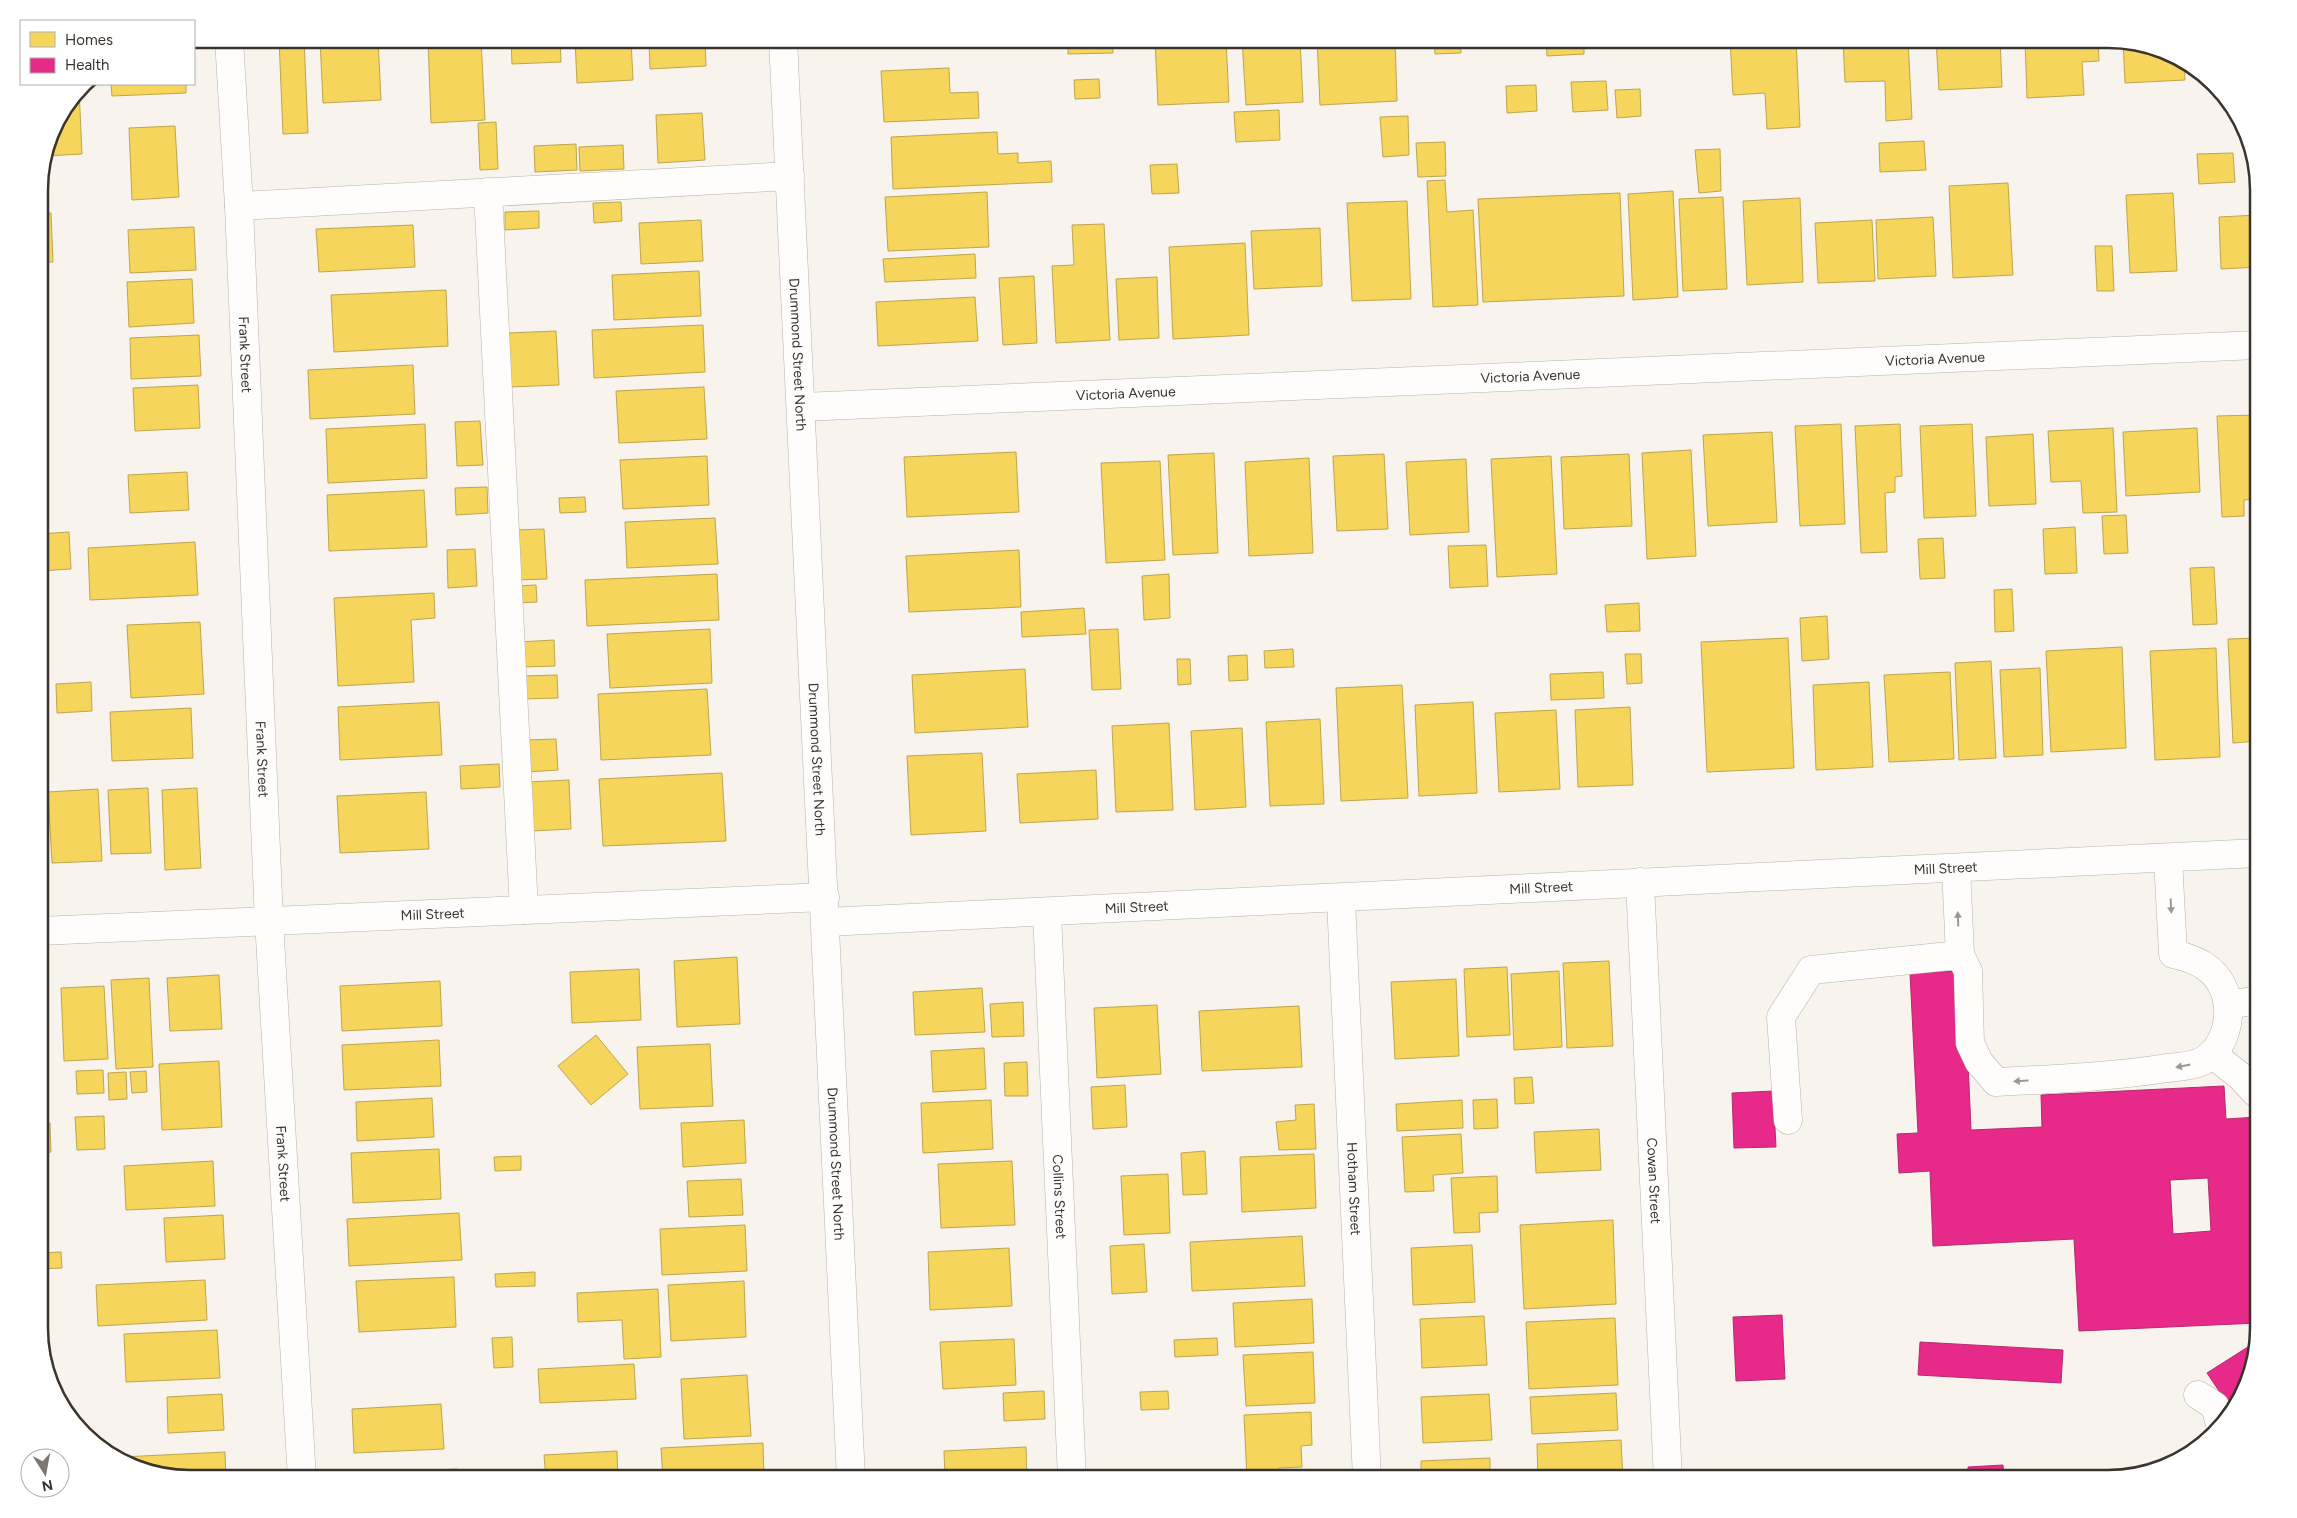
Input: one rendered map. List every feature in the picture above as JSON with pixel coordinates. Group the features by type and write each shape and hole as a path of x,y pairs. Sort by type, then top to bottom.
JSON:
{"street":[{"name":"Frank Street","path":"230,48 239,206 269,921 301,1470"},
{"name":"Drummond Street North","path":"783,48 802,407 851,1470"},
{"path":"239,206 790,176"},
{"path":"488,192 524,910"},
{"name":"Victoria Avenue","path":"802,407 2250,345"},
{"name":"Mill Street","path":"48,931 524,910 1047,912 2250,853"},
{"path":"1956,868 1960,955 1968,971 1970,1044 1979,1062 1996,1082 2083,1078 2156,1070 2202,1062 2212,1054 2222,1041 2228,1025 2228,1005 2217,976 2190,957 2173,954 2168,858"},
{"name":"Cowan Street","path":"1640,882 1668,1470"},
{"name":"Hotham Street","path":"1342,899 1367,1470"},
{"name":"Collins Street","path":"1047,912 1072,1470"},
{"path":"1788,1120 1781,1017 1811,970 1960,955"},
{"path":"2228,1005 2250,1001"},
{"path":"2212,1054 2240,1076 2250,1087"},
{"path":"2198,1395 2215,1406 2218,1417"}],"building: Homes":[{"path":"279,48 304,48 308,133 283,134"},
{"path":"320,48 378,48 381,100 323,103"},
{"path":"428,48 481,48 485,120 431,123"},
{"path":"511,48 560,48 561,62 512,64"},
{"path":"575,48 631,48 633,80 577,83"},
{"path":"649,48 705,48 706,66 650,69"},
{"path":"1068,48 1113,48 1113,53 1068,54"},
{"path":"1155,48 1226,48 1229,102 1158,105"},
{"path":"1243,48 1300,48 1303,102 1246,105"},
{"path":"1317,48 1395,48 1397,101 1320,105"},
{"path":"1434,48 1461,48 1461,53 1435,54"},
{"path":"1547,48 1584,48 1584,54 1547,56"},
{"path":"1730,48 1796,48 1800,127 1767,129 1765,93 1733,95"},
{"path":"1843,48 1908,48 1912,119 1886,121 1885,81 1845,82"},
{"path":"1937,48 2000,48 2002,87 1939,90"},
{"path":"2025,48 2098,48 2099,61 2082,62 2084,95 2027,98"},
{"path":"2123,49 2144,52 2162,58 2184,70 2185,80 2125,83"},
{"path":"949,68 950,93 978,92 979,118 884,122 881,71"},
{"path":"1099,79 1100,98 1075,99 1074,80"},
{"path":"1606,81 1608,110 1573,112 1571,82"},
{"path":"111,85 186,85 186,93 112,96"},
{"path":"1536,85 1537,111 1507,113 1506,86"},
{"path":"1640,89 1641,116 1617,118 1615,90"},
{"path":"80,100 82,154 51,156 62,127"},
{"path":"1279,110 1280,140 1236,142 1234,112"},
{"path":"702,113 705,160 658,163 656,115"},
{"path":"1408,116 1409,155 1383,157 1380,117"},
{"path":"496,122 498,169 480,170 478,123"},
{"path":"175,126 179,197 132,200 129,128"},
{"path":"997,132 998,154 1018,153 1018,163 1051,161 1052,182 893,189 891,137"},
{"path":"1924,141 1926,170 1880,172 1879,143"},
{"path":"1445,142 1446,176 1418,177 1416,143"},
{"path":"576,144 577,170 535,172 534,146"},
{"path":"623,145 624,169 580,171 579,147"},
{"path":"1720,149 1721,191 1699,193 1695,150"},
{"path":"2233,153 2235,182 2199,184 2197,154"},
{"path":"1177,164 1179,193 1152,194 1150,165"},
{"path":"1445,180 1447,212 1473,210 1478,305 1433,307 1427,181"},
{"path":"2008,183 2013,275 1953,278 1949,186"},
{"path":"1673,191 1678,297 1633,300 1628,194"},
{"path":"987,192 989,247 888,251 885,197"},
{"path":"1620,193 1624,296 1483,302 1478,199"},
{"path":"2173,193 2177,271 2130,273 2126,195"},
{"path":"1723,197 1727,289 1683,291 1679,199"},
{"path":"1800,198 1803,282 1747,285 1743,201"},
{"path":"1407,201 1411,299 1352,301 1347,203"},
{"path":"621,202 622,221 594,223 593,203"},
{"path":"539,211 539,228 505,230 505,212"},
{"path":"48,213 51,213 53,262 48,262"},
{"path":"2250,215 2250,267 2221,269 2219,217"},
{"path":"1933,217 1936,276 1878,279 1876,220"},
{"path":"701,220 703,261 641,264 639,223"},
{"path":"1872,220 1875,281 1818,283 1815,223"},
{"path":"1104,224 1110,340 1056,343 1052,266 1074,265 1072,225"},
{"path":"413,225 415,267 319,272 316,229"},
{"path":"194,227 196,270 130,273 128,230"},
{"path":"1320,228 1322,286 1254,289 1251,231"},
{"path":"1245,243 1249,335 1173,339 1169,247"},
{"path":"2095,246 2112,246 2114,291 2097,291"},
{"path":"975,254 976,278 885,282 883,259"},
{"path":"699,271 701,316 614,320 612,275"},
{"path":"1034,276 1037,343 1003,345 999,278"},
{"path":"1157,277 1159,338 1119,340 1116,279"},
{"path":"192,279 194,323 129,327 127,282"},
{"path":"446,290 448,346 334,352 331,295"},
{"path":"975,297 978,341 878,346 876,302"},
{"path":"703,325 705,372 594,378 592,330"},
{"path":"556,331 559,385 510,387 508,333"},
{"path":"199,335 201,376 131,379 130,338"},
{"path":"413,365 415,414 310,419 308,370"},
{"path":"198,385 200,428 135,431 133,388"},
{"path":"704,387 707,439 619,443 616,391"},
{"path":"2250,415 2250,500 2244,500 2244,516 2222,517 2217,416"},
{"path":"480,421 483,465 457,466 455,422"},
{"path":"425,424 427,478 328,483 326,429"},
{"path":"1841,424 1845,524 1800,526 1795,426"},
{"path":"1900,424 1902,476 1895,477 1895,492 1885,493 1887,552 1861,553 1855,426"},
{"path":"1972,424 1976,516 1924,518 1920,426"},
{"path":"2113,428 2117,512 2083,513 2081,481 2051,482 2048,431"},
{"path":"2197,428 2200,492 2126,496 2123,432"},
{"path":"1772,432 1777,522 1708,526 1703,435"},
{"path":"2033,434 2036,504 1989,506 1986,437"},
{"path":"1691,450 1696,556 1647,559 1642,453"},
{"path":"1016,452 1019,512 907,517 904,457"},
{"path":"1214,453 1218,553 1173,555 1168,455"},
{"path":"1384,454 1388,529 1337,531 1333,456"},
{"path":"1629,454 1632,526 1564,529 1561,457"},
{"path":"707,456 709,505 623,509 620,460"},
{"path":"1551,456 1557,574 1497,577 1491,459"},
{"path":"1309,458 1313,553 1249,556 1245,462"},
{"path":"1466,459 1469,532 1410,535 1406,462"},
{"path":"1160,461 1165,560 1106,563 1101,463"},
{"path":"187,472 189,510 130,513 128,475"},
{"path":"487,487 488,513 456,515 455,488"},
{"path":"424,490 427,547 329,551 327,495"},
{"path":"585,497 586,512 560,513 559,498"},
{"path":"2126,515 2128,553 2104,554 2102,516"},
{"path":"715,518 718,564 627,568 625,522"},
{"path":"2075,527 2077,573 2045,574 2043,529"},
{"path":"544,529 547,579 517,580 515,530"},
{"path":"69,532 71,569 48,570 48,533"},
{"path":"1943,538 1945,578 1920,579 1918,539"},
{"path":"195,542 198,595 90,600 88,548"},
{"path":"1486,545 1488,586 1450,588 1448,546"},
{"path":"475,549 477,586 448,588 447,550"},
{"path":"1019,550 1021,607 909,612 906,556"},
{"path":"2214,567 2217,624 2193,625 2190,568"},
{"path":"717,574 719,620 587,626 585,580"},
{"path":"1169,574 1170,618 1144,620 1142,576"},
{"path":"536,585 537,602 516,603 516,586"},
{"path":"2012,589 2014,631 1995,632 1994,590"},
{"path":"434,593 435,618 411,620 414,682 338,686 334,598"},
{"path":"1639,603 1640,631 1607,632 1605,605"},
{"path":"1084,608 1086,634 1022,637 1021,612"},
{"path":"1827,616 1829,659 1802,661 1800,618"},
{"path":"200,622 204,694 131,698 127,625"},
{"path":"710,629 712,683 610,688 607,634"},
{"path":"1118,629 1121,689 1092,690 1089,630"},
{"path":"1788,638 1794,768 1707,772 1701,642"},
{"path":"2250,638 2250,742 2233,743 2228,639"},
{"path":"554,640 555,666 521,667 519,642"},
{"path":"2122,647 2126,748 2051,752 2046,651"},
{"path":"2216,648 2220,757 2155,760 2150,651"},
{"path":"1293,649 1294,667 1265,668 1264,651"},
{"path":"1625,654 1641,654 1642,683 1627,684"},
{"path":"1247,655 1248,680 1229,681 1228,656"},
{"path":"1177,659 1190,659 1191,684 1178,685"},
{"path":"1991,661 1996,758 1959,760 1955,663"},
{"path":"2040,668 2043,755 2004,757 2000,670"},
{"path":"1025,669 1028,727 915,733 912,675"},
{"path":"1603,672 1604,698 1551,700 1550,674"},
{"path":"1950,672 1954,759 1889,762 1884,675"},
{"path":"557,675 558,698 524,699 524,676"},
{"path":"91,682 92,711 57,713 56,684"},
{"path":"1869,682 1873,767 1816,770 1813,685"},
{"path":"1402,685 1408,798 1341,801 1336,688"},
{"path":"707,689 711,755 601,760 598,694"},
{"path":"439,702 442,755 340,760 338,707"},
{"path":"1473,702 1477,793 1419,796 1415,705"},
{"path":"1630,707 1633,785 1578,787 1575,710"},
{"path":"191,708 193,758 112,761 110,712"},
{"path":"1556,710 1560,789 1499,792 1495,713"},
{"path":"1320,719 1324,804 1270,806 1266,722"},
{"path":"1169,723 1173,810 1116,812 1112,726"},
{"path":"1242,728 1246,807 1195,810 1191,731"},
{"path":"556,739 558,770 527,772 526,740"},
{"path":"982,753 986,831 911,835 907,756"},
{"path":"499,764 500,787 461,789 460,766"},
{"path":"1096,770 1098,819 1020,823 1017,774"},
{"path":"722,773 726,841 603,846 599,779"},
{"path":"569,780 571,829 531,831 528,782"},
{"path":"148,788 151,853 111,854 108,790"},
{"path":"197,788 201,868 165,870 162,790"},
{"path":"98,789 102,861 52,863 48,792"},
{"path":"426,792 429,849 340,853 337,796"},
{"path":"737,957 740,1024 677,1027 674,961"},
{"path":"1609,961 1613,1046 1567,1048 1563,963"},
{"path":"1507,967 1510,1035 1467,1037 1464,969"},
{"path":"639,969 641,1020 572,1023 570,972"},
{"path":"1559,971 1562,1047 1514,1050 1511,974"},
{"path":"219,975 222,1029 170,1031 167,978"},
{"path":"149,978 153,1067 116,1069 111,980"},
{"path":"1456,979 1459,1056 1395,1059 1391,982"},
{"path":"440,981 442,1026 342,1031 340,986"},
{"path":"104,986 108,1059 64,1061 61,988"},
{"path":"982,988 985,1032 915,1035 913,992"},
{"path":"1023,1002 1024,1036 992,1037 990,1004"},
{"path":"1157,1005 1161,1074 1097,1078 1094,1008"},
{"path":"1299,1006 1302,1067 1202,1071 1199,1011"},
{"path":"596,1035 628,1074 591,1105 558,1066"},
{"path":"439,1040 441,1086 344,1090 342,1045"},
{"path":"710,1044 713,1106 640,1109 637,1047"},
{"path":"984,1048 986,1089 933,1092 931,1051"},
{"path":"219,1061 222,1127 162,1130 159,1064"},
{"path":"1027,1062 1028,1096 1005,1096 1004,1063"},
{"path":"103,1070 104,1093 77,1094 76,1071"},
{"path":"146,1071 147,1092 132,1093 130,1072"},
{"path":"126,1072 127,1099 109,1100 108,1073"},
{"path":"1532,1077 1534,1103 1515,1104 1514,1078"},
{"path":"1125,1085 1127,1127 1093,1129 1091,1087"},
{"path":"432,1098 434,1137 357,1141 356,1102"},
{"path":"1497,1099 1498,1128 1474,1129 1473,1100"},
{"path":"991,1100 993,1149 923,1153 921,1103"},
{"path":"1462,1100 1463,1128 1397,1131 1396,1104"},
{"path":"1314,1104 1316,1149 1279,1150 1276,1122 1296,1120 1295,1105"},
{"path":"104,1116 105,1149 77,1150 75,1117"},
{"path":"744,1120 746,1163 683,1167 681,1123"},
{"path":"48,1123 50,1123 51,1152 48,1152"},
{"path":"1599,1129 1601,1170 1536,1173 1534,1132"},
{"path":"1461,1134 1463,1173 1433,1175 1434,1191 1405,1192 1402,1137"},
{"path":"439,1149 441,1199 353,1203 351,1153"},
{"path":"1205,1151 1207,1194 1183,1195 1181,1153"},
{"path":"1314,1154 1316,1208 1242,1212 1240,1157"},
{"path":"521,1156 521,1170 495,1171 494,1157"},
{"path":"213,1161 215,1206 126,1210 124,1166"},
{"path":"1012,1161 1015,1225 941,1228 938,1164"},
{"path":"1168,1174 1170,1233 1124,1235 1121,1176"},
{"path":"1497,1176 1498,1212 1479,1213 1480,1232 1454,1233 1451,1178"},
{"path":"741,1179 743,1215 689,1217 687,1181"},
{"path":"459,1213 462,1260 349,1266 347,1219"},
{"path":"223,1215 225,1259 166,1262 164,1218"},
{"path":"1613,1220 1616,1304 1524,1309 1520,1225"},
{"path":"745,1225 747,1271 662,1275 660,1229"},
{"path":"1302,1236 1305,1286 1192,1291 1190,1242"},
{"path":"1144,1244 1147,1292 1112,1294 1110,1246"},
{"path":"1472,1245 1475,1302 1413,1305 1411,1248"},
{"path":"1009,1248 1012,1306 930,1310 928,1252"},
{"path":"61,1252 62,1268 48,1269 48,1253"},
{"path":"535,1272 535,1286 496,1287 495,1274"},
{"path":"454,1277 456,1327 359,1332 356,1281"},
{"path":"205,1280 207,1320 98,1326 96,1285"},
{"path":"744,1281 746,1337 671,1341 668,1285"},
{"path":"658,1289 661,1357 624,1359 622,1320 578,1322 577,1293"},
{"path":"1312,1299 1314,1343 1235,1347 1233,1303"},
{"path":"1484,1316 1487,1365 1422,1368 1420,1319"},
{"path":"1615,1318 1618,1385 1529,1389 1526,1322"},
{"path":"217,1330 220,1378 126,1382 124,1334"},
{"path":"512,1337 513,1367 494,1368 492,1338"},
{"path":"1217,1338 1218,1355 1175,1357 1174,1340"},
{"path":"1014,1339 1016,1385 943,1389 940,1342"},
{"path":"1313,1352 1315,1403 1246,1406 1243,1355"},
{"path":"634,1364 636,1399 540,1403 538,1369"},
{"path":"747,1375 751,1436 684,1439 681,1379"},
{"path":"1044,1391 1045,1419 1004,1421 1003,1393"},
{"path":"1168,1391 1169,1409 1141,1410 1140,1392"},
{"path":"1616,1393 1618,1430 1532,1434 1530,1397"},
{"path":"222,1394 224,1430 168,1433 167,1397"},
{"path":"1489,1394 1492,1440 1423,1443 1421,1397"},
{"path":"441,1404 444,1449 354,1453 352,1409"},
{"path":"1311,1412 1312,1445 1301,1446 1302,1467 1279,1468 1279,1470 1247,1470 1244,1415"},
{"path":"1621,1440 1623,1470 1538,1470 1537,1444"},
{"path":"763,1443 764,1470 662,1470 661,1448"},
{"path":"1026,1447 1027,1470 945,1470 944,1451"},
{"path":"617,1451 618,1470 545,1470 544,1455"},
{"path":"225,1452 226,1470 171,1469 153,1466 129,1457"},
{"path":"1490,1458 1490,1470 1421,1470 1421,1461"}],"building: Health":[{"path":"1964,971 1971,1130 2042,1127 2041,1095 2224,1086 2226,1119 2250,1118 2250,1323 2079,1331 2074,1239 1933,1246 1930,1171 1899,1173 1897,1134 1918,1133 1910,973","holes":["2208,1178 2211,1231 2173,1234 2170,1180"]},
{"path":"1773,1091 1776,1147 1734,1148 1732,1093"},
{"path":"1782,1315 1785,1379 1736,1381 1733,1317"},
{"path":"1920,1342 2063,1350 2061,1383 1918,1375"},
{"path":"2248,1347 2239,1383 2228,1404 2207,1373"},
{"path":"2003,1465 2003,1470 1968,1470 1968,1467"}]}
